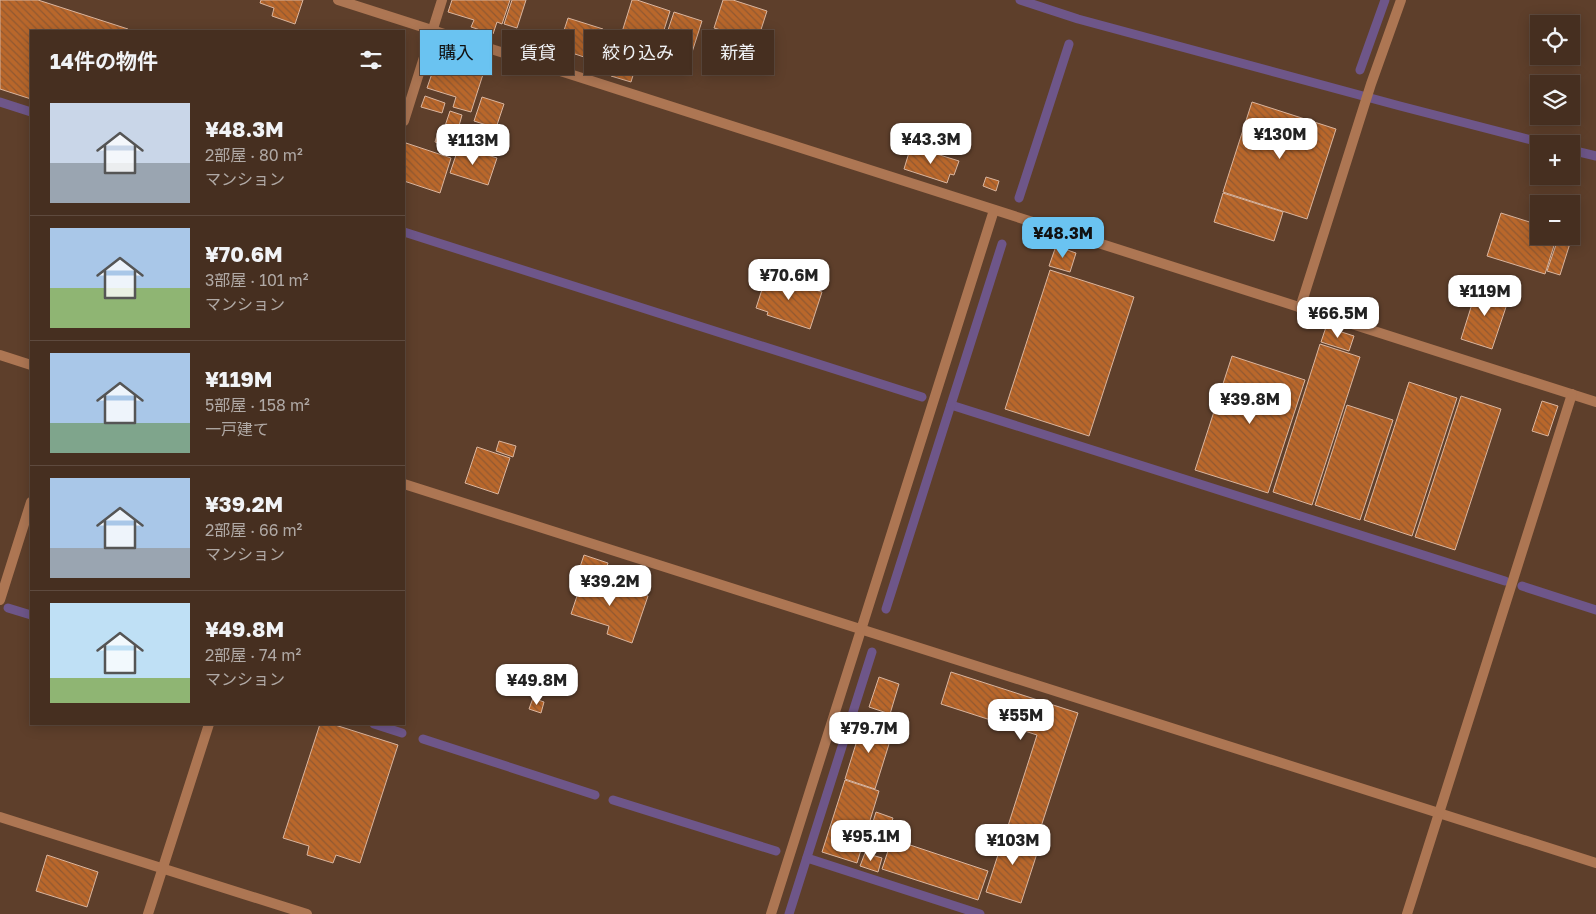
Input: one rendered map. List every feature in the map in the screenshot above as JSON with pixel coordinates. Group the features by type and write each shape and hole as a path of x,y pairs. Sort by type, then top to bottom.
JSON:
{"street":[{"path":"338,0 430,30"},
{"path":"433,30 442,0"},
{"path":"1300,308 1370,88 1401,0"},
{"path":"492,50 1596,402"},
{"path":"405,118 420,71"},
{"path":"771,914 994,210"},
{"path":"0,355 30,365"},
{"path":"1407,914 1572,394"},
{"path":"405,484 1596,863"},
{"path":"0,600 30,505"},
{"path":"148,914 209,725"},
{"path":"0,817 307,914"}],"building":[{"path":"0,0 38,0 128,29 30,30 30,99 0,89"},
{"path":"261,0 303,0 295,24 272,16 274,8 260,3"},
{"path":"452,0 510,0 502,24 497,22 493,34 492,30 480,30 471,27 474,20 448,12"},
{"path":"512,0 526,0 517,28 504,24"},
{"path":"632,0 670,11 664,30 623,30"},
{"path":"723,0 733,0 767,11 761,30 721,30 714,28"},
{"path":"674,12 702,21 692,52 692,30 668,30"},
{"path":"568,18 603,29 584,30 584,57 575,54 574,57 574,30 564,30"},
{"path":"431,75 483,75 471,112 453,107 456,97 427,88"},
{"path":"610,75 633,75 631,82"},
{"path":"425,96 445,103 442,113 421,107"},
{"path":"482,97 504,104 496,128 474,121"},
{"path":"1252,102 1336,129 1307,219 1223,192"},
{"path":"450,111 462,115 457,133 444,129"},
{"path":"439,128 460,135 455,149 435,142"},
{"path":"406,143 451,158 440,193 405,181"},
{"path":"459,146 497,158 488,185 450,173"},
{"path":"911,146 959,161 954,175 950,174 947,183 904,169"},
{"path":"986,177 999,181 996,191 983,186"},
{"path":"1223,193 1283,212 1274,241 1214,222"},
{"path":"1501,213 1530,222 1530,245 1554,245 1545,274 1487,256"},
{"path":"1556,245 1569,245 1560,275 1547,271"},
{"path":"1056,246 1076,253 1070,272 1049,266"},
{"path":"1050,270 1134,297 1089,436 1005,409"},
{"path":"767,274 822,292 810,329 767,315 768,312 756,308"},
{"path":"1478,285 1510,295 1492,349 1461,339"},
{"path":"1326,327 1354,336 1349,351 1321,342"},
{"path":"1320,344 1360,357 1312,505 1273,492"},
{"path":"1232,356 1305,380 1268,493 1195,470"},
{"path":"1409,382 1457,398 1412,536 1364,520"},
{"path":"1461,396 1501,409 1455,550 1415,537"},
{"path":"1542,401 1558,406 1548,436 1532,431"},
{"path":"1347,405 1393,420 1360,520 1315,505"},
{"path":"499,441 516,446 513,457 496,451"},
{"path":"477,447 510,458 498,494 465,483"},
{"path":"584,555 608,563 602,581 578,573"},
{"path":"584,575 648,596 632,643 607,634 609,626 571,614"},
{"path":"951,672 1078,713 1037,839 1007,829 1037,735 941,704"},
{"path":"879,677 899,684 890,714 869,707"},
{"path":"533,698 544,702 541,713 529,709"},
{"path":"864,718 894,728 875,789 845,779"},
{"path":"320,725 335,725 398,745 360,863 336,855 333,863 307,855 309,846 283,838"},
{"path":"845,780 879,791 857,863 822,852"},
{"path":"876,812 893,818 884,844 868,838"},
{"path":"1006,830 1041,841 1021,903 986,892"},
{"path":"892,839 988,871 978,900 882,869"},
{"path":"865,853 882,858 878,872 860,866"},
{"path":"47,855 98,872 87,907 36,891"}],"waterway":[{"path":"1020,0 1078,19 1530,140"},
{"path":"1360,70 1385,0"},
{"path":"1019,198 1069,44"},
{"path":"0,102 30,112"},
{"path":"1580,152 1596,156"},
{"path":"405,232 922,397"},
{"path":"886,609 1002,244"},
{"path":"951,405 1505,581"},
{"path":"1522,586 1596,610"},
{"path":"8,608 30,615"},
{"path":"789,914 872,652"},
{"path":"377,725 402,733"},
{"path":"423,739 595,795"},
{"path":"613,800 776,851"},
{"path":"807,858 980,914"}]}
